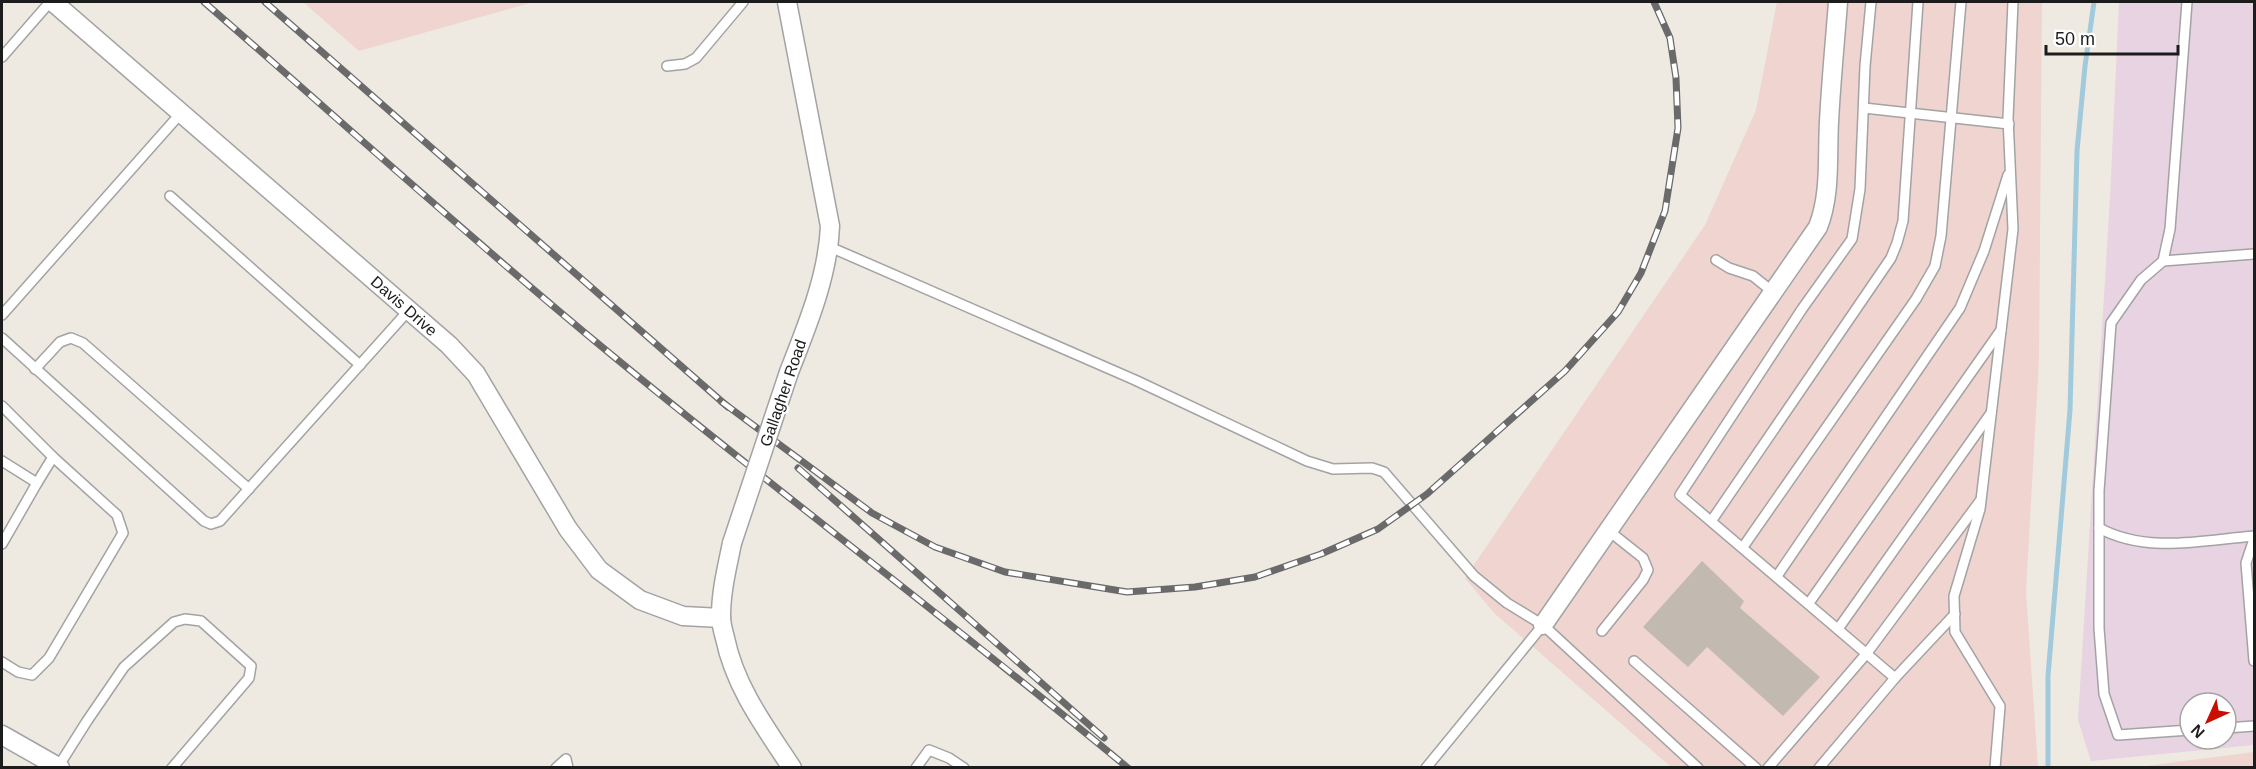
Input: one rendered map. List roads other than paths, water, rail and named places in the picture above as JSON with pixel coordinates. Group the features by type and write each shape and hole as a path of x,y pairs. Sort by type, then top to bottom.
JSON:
{"street":[{"name":"Davis Drive","path":"51,2 449,345 476,374 568,529 598,570 640,600 683,616 721,618"},
{"name":"Gallagher Road","path":"787,2 830,226 830,247 807,324 732,543 723,580 721,618 735,676 792,768"},
{"path":"1543,625 1818,227 1825,210 1838,2"},
{"path":"2,735 59,767"}],"lane":[{"path":"2,57 51,2"},
{"path":"667,66 685,64 696,58 743,2"},
{"path":"1871,2 1860,189 1852,238 1802,309 1680,495 1895,678"},
{"path":"1712,520 1891,258 1897,243 1902,220 1918,2"},
{"path":"1743,547 1916,299 1935,266 1941,236 1961,2"},
{"path":"1995,768 2000,706 1955,632 1954,596 1982,499 2013,229 2009,124 2013,2"},
{"path":"2163,261 2170,229 2187,2"},
{"path":"1864,108 2009,124"},
{"path":"2,315 181,113"},
{"path":"1777,576 1960,308 1984,251 2010,169"},
{"path":"170,196 360,365"},
{"path":"830,247 1135,380 1307,461 1333,469 1372,468 1384,472 1474,576 1507,603 1543,625 1698,768"},
{"path":"2178,731 2118,735 2104,694 2099,628 2099,491 2110,322 2141,280 2163,261 2254,254"},
{"path":"1716,260 1729,268 1753,276 1773,292"},
{"path":"2,339 204,521 211,524 220,521 409,310"},
{"path":"1809,603 2003,328"},
{"path":"35,369 60,342 70,338 83,343 249,489"},
{"path":"2,406 53,457 117,515 123,533 49,658 32,675 18,672 2,662"},
{"path":"1838,629 1993,411"},
{"path":"2,544 53,457"},
{"path":"2,461 37,483"},
{"path":"1768,768 1867,653 1982,499"},
{"path":"2099,528 2116,537 2155,545 2254,537 2246,562 2254,661"},
{"path":"1602,631 1643,580 1648,570 1642,558 1608,531"},
{"path":"1819,768 1895,678 1954,614"},
{"path":"59,767 124,667 174,622 185,619 201,621 251,666 249,678 172,768"},
{"path":"1426,768 1543,625"},
{"path":"1634,662 1756,768"},
{"path":"2238,727 2254,726"},
{"path":"916,768 929,750 949,758 964,768"},
{"path":"556,768 566,759 568,768"}],"waterway":[{"path":"2048,768 2048,676 2070,410 2077,151 2094,2"}],"railway":[{"path":"204,2 596,342 1128,768"},
{"path":"265,2 728,407"},
{"path":"722,402 872,513 935,547 1005,572 1127,592 1195,587 1255,577 1321,554 1378,529 1427,494 1565,371 1618,312 1641,273 1665,211 1678,128 1676,78 1670,38 1654,2"},
{"path":"798,468 1104,738"}]}
